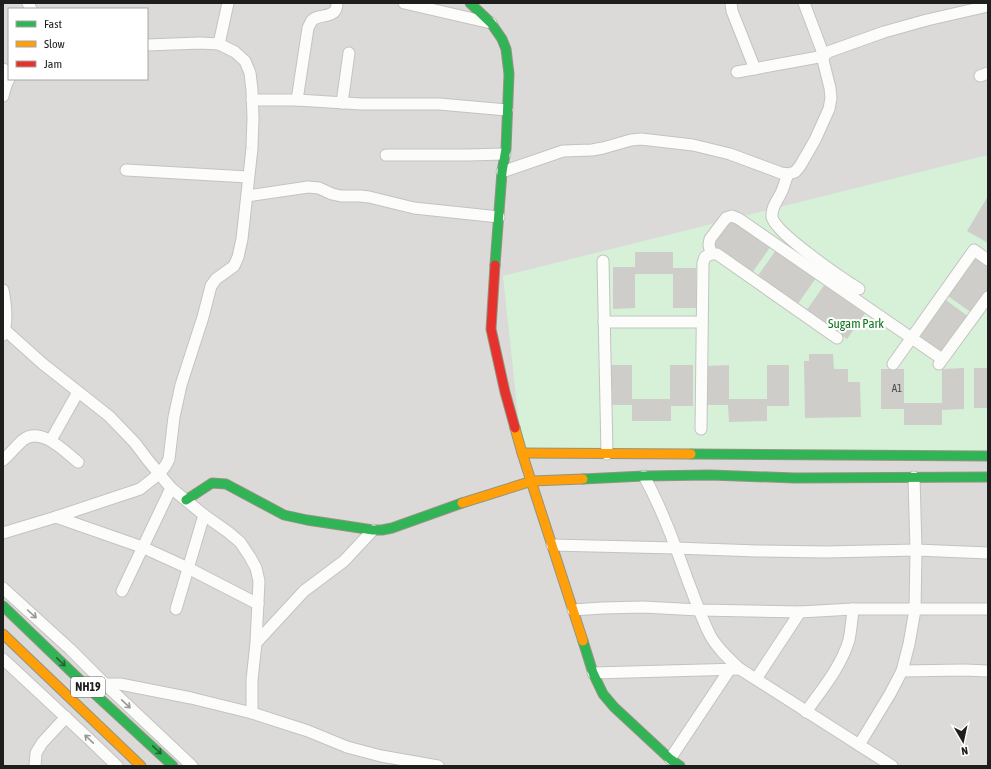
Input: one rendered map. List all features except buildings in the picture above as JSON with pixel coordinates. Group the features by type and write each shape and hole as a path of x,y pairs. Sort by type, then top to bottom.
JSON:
{"main road":[{"path":"470,3 491,23 502,39 506,49 510,74 505,154 502,172 490,329 505,392 522,453 593,673 603,694 614,707 670,759 680,766"},
{"path":"522,453 988,456"},
{"path":"186,500 212,483 220,483 226,484 284,515 307,520 382,530 392,528 446,508 532,481 644,476 710,475 795,478 988,477"},
{"name":"NH19","path":"3,606 174,766"},
{"name":"NH19","path":"3,634 142,766"}],"street":[{"path":"219,44 228,3"},
{"path":"297,100 308,28 311,21 316,18 333,13 336,10 337,3"},
{"path":"404,3 491,23"},
{"path":"731,3 732,11 755,69"},
{"path":"502,172 563,151 592,150 631,140 641,139 693,145 730,154 782,173 788,174 794,172 800,166 815,140 829,110 830,98 823,60 824,56 804,3"},
{"path":"952,3 960,12"},
{"path":"737,72 824,56 828,52 884,32 927,20 988,6"},
{"path":"3,533 140,489 159,474 169,459 174,417 181,385 204,317 211,286 216,279 234,266 238,258 242,239 252,148 253,118 250,73 245,61 235,52 219,44 200,43 148,45"},
{"path":"342,103 349,53"},
{"path":"3,96 8,80"},
{"path":"252,100 439,104 507,110"},
{"path":"386,155 505,154"},
{"path":"126,170 248,177"},
{"path":"788,174 782,192 773,208 772,217 775,224 824,266 860,289"},
{"path":"247,196 308,187 319,188 341,196 364,196 414,208 499,217"},
{"path":"711,254 709,245 710,239 726,218 732,216 739,219 911,338 940,362 988,297"},
{"path":"893,364 974,250 988,260"},
{"path":"701,429 703,263 705,257 711,254 717,254 837,338"},
{"path":"602,261 607,454"},
{"path":"3,290 7,312 4,333 108,416 134,443 171,488 240,542 250,557 256,568 259,581 256,643 252,680 252,713"},
{"path":"604,322 702,322"},
{"path":"51,440 78,392"},
{"path":"3,460 24,440 28,437 34,436 51,440 78,462"},
{"path":"644,476 652,492 710,636 735,669 756,679 892,766"},
{"path":"859,745 902,671 909,644 915,610 916,550 914,477"},
{"path":"122,591 171,488"},
{"path":"176,609 204,515"},
{"path":"56,517 142,547 188,568 258,604"},
{"path":"256,643 304,592 344,561 373,530"},
{"path":"552,545 788,551 916,550 988,553"},
{"path":"3,588 70,649 192,766"},
{"path":"573,610 643,607 699,610 800,612 853,609 988,609"},
{"path":"806,712 833,674 842,657 849,640 853,609"},
{"path":"756,679 800,612"},
{"path":"3,659 117,766"},
{"path":"593,673 735,669"},
{"path":"670,759 735,669"},
{"path":"902,671 988,670"},
{"path":"105,684 120,684 191,698 252,713 308,731 347,746 381,756 438,766"},
{"path":"35,766 36,753 42,743 66,717"}],"shaded area":[{"path":"3,3 988,3 988,766 3,766"}],"green space":[{"name":"Sugam Park","path":"988,155 988,456 522,453 503,276"}],"traffic: fast":[{"path":"470,3 491,23 502,39 506,49 509,74 506,149 502,172 495,265"},
{"path":"691,454 988,456"},
{"path":"583,479 710,475 795,478 988,477"},
{"path":"186,500 212,483 226,484 284,515 373,530 392,528 462,503"},
{"path":"3,606 83,683 173,766"},
{"path":"583,641 593,673 603,694 614,707 670,759 680,766"}],"traffic: slow":[{"path":"515,428 583,641"},
{"path":"522,453 691,454"},
{"path":"462,503 532,481 583,479"},
{"path":"3,634 141,766"}],"traffic: jam":[{"path":"495,265 491,329 505,392 515,428"}]}
